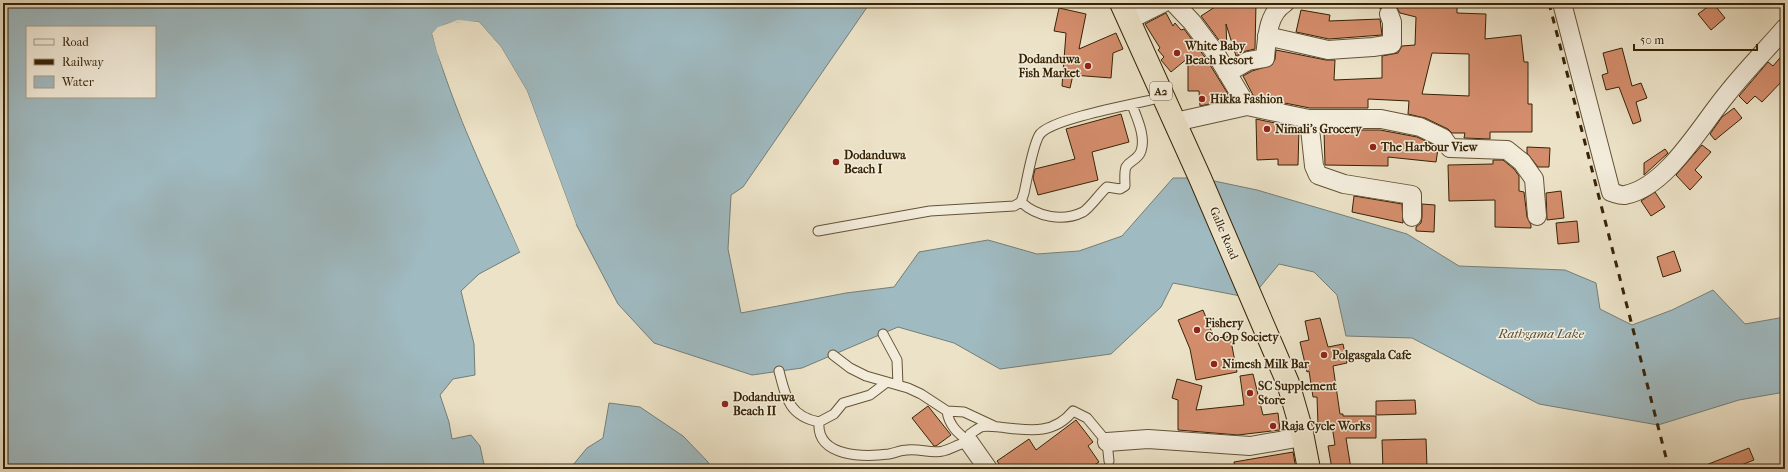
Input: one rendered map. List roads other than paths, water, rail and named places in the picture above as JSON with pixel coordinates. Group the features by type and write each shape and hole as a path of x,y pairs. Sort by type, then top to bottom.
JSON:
{"highway":[{"name":"Galle Road","path":"1125,12 1200,178 1288,383 1309,469"}],"street":[{"path":"1227,73 1248,61 1265,58 1267,36 1273,16 1278,7 1285,3"},
{"path":"1562,3 1611,192 1624,196 1639,190 1658,177 1679,158 1726,94 1785,28"},
{"path":"1125,12 1175,4 1192,22 1216,54 1247,106"},
{"path":"1267,36 1328,50 1373,47 1392,44 1392,22 1389,14"},
{"path":"1174,122 1247,106 1309,119 1381,119 1420,127 1443,138 1450,148 1507,150 1522,162 1534,179 1537,216"},
{"path":"1309,119 1314,166 1318,175 1344,184 1412,195 1412,217"},
{"path":"1107,442 1148,439 1250,446 1302,437"},
{"path":"968,442 988,469"}],"lane":[{"path":"818,231 855,223 930,211 1014,206 1021,202 1040,135 1047,128 1072,119 1164,97"},
{"path":"1021,202 1029,210 1060,218 1084,212 1107,188 1120,189 1125,186 1125,168 1130,162 1137,159 1142,150 1142,134 1132,105"},
{"path":"883,334 897,360 898,385"},
{"path":"833,355 850,368 921,394 947,411 964,412 996,427"},
{"path":"779,372 786,396 792,408 799,415 819,422 834,414 843,403 870,395 887,382"},
{"path":"947,411 948,419 954,430 968,442"},
{"path":"968,442 970,434 980,427 996,427 1029,431 1045,430 1058,425 1073,411 1087,418 1107,442 1109,461"},
{"path":"819,422 819,427 828,446 838,451 852,454 890,454 918,449 928,452 943,451 957,444 968,442"}],"water":[{"name":"Rathgama Lake","path":"3,3 870,3 743,187 731,195 728,249 741,313 846,293 894,287 919,252 988,240 1037,254 1079,251 1122,236 1173,178 1200,178 1257,190 1407,234 1459,266 1565,270 1596,283 1600,309 1632,325 1672,310 1713,290 1745,324 1785,317 1785,392 1739,400 1658,425 1539,404 1412,338 1346,336 1337,295 1314,272 1279,264 1251,298 1173,283 1161,307 1111,354 1000,369 954,343 898,327 802,368 752,375 654,343 618,304 576,224 527,91 501,47 479,22 454,22 437,29 432,33 440,61 460,117 520,252 479,274 461,291 474,344 475,375 453,379 440,395 449,422 452,439 471,435 480,446 485,469 3,469"},
{"path":"609,403 640,407 683,436 708,462 711,469 564,469 573,465 587,448 603,438"}],"railway":[{"path":"1549,3 1669,469"}],"place":[{"name":"White Baby Beach Resort","path":"1177,53"},
{"name":"Dodanduwa Fish Market","path":"1088,66"},
{"name":"Hikka Fashion","path":"1202,99"},
{"name":"Nimali's Grocery","path":"1267,129"},
{"name":"The Harbour View","path":"1373,147"},
{"name":"Dodanduwa Beach I","path":"836,162"},
{"name":"Fishery Co-Op Society","path":"1197,330"},
{"name":"Polgasgala Cafe","path":"1324,355"},
{"name":"Nimesh Milk Bar","path":"1214,364"},
{"name":"SC Supplement Store","path":"1250,393"},
{"name":"Dodanduwa Beach II","path":"725,404"},
{"name":"Raja Cycle Works","path":"1273,426"}]}
